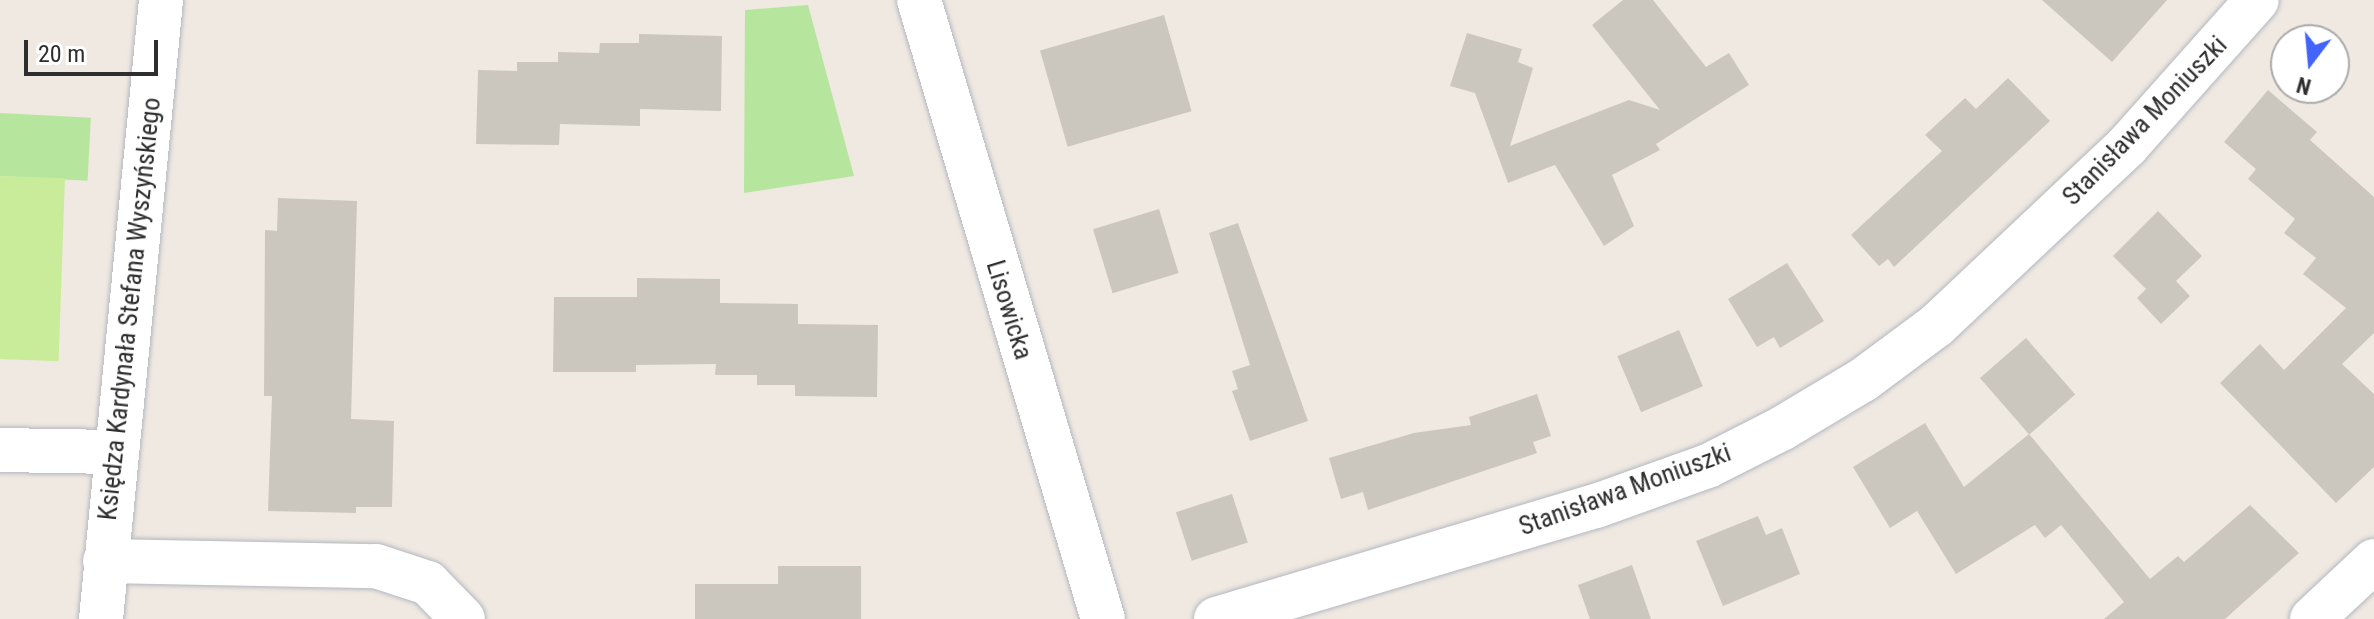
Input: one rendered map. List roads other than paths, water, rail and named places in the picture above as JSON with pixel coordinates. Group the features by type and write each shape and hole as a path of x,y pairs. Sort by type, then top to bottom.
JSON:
{"street":[{"name":"Księdza Kardynała Stefana Wyszyńskiego","path":"101,619 114,452 161,0"},
{"name":"Lisowicka","path":"919,0 1103,619"},
{"name":"Stanisława Moniuszki","path":"1216,619 1596,506 1708,466 1795,421 1863,380 1937,325 2127,146 2257,0"},
{"path":"0,450 114,452"},
{"path":"105,561 376,566 428,583 463,619"},
{"path":"2312,619 2374,561"}]}
